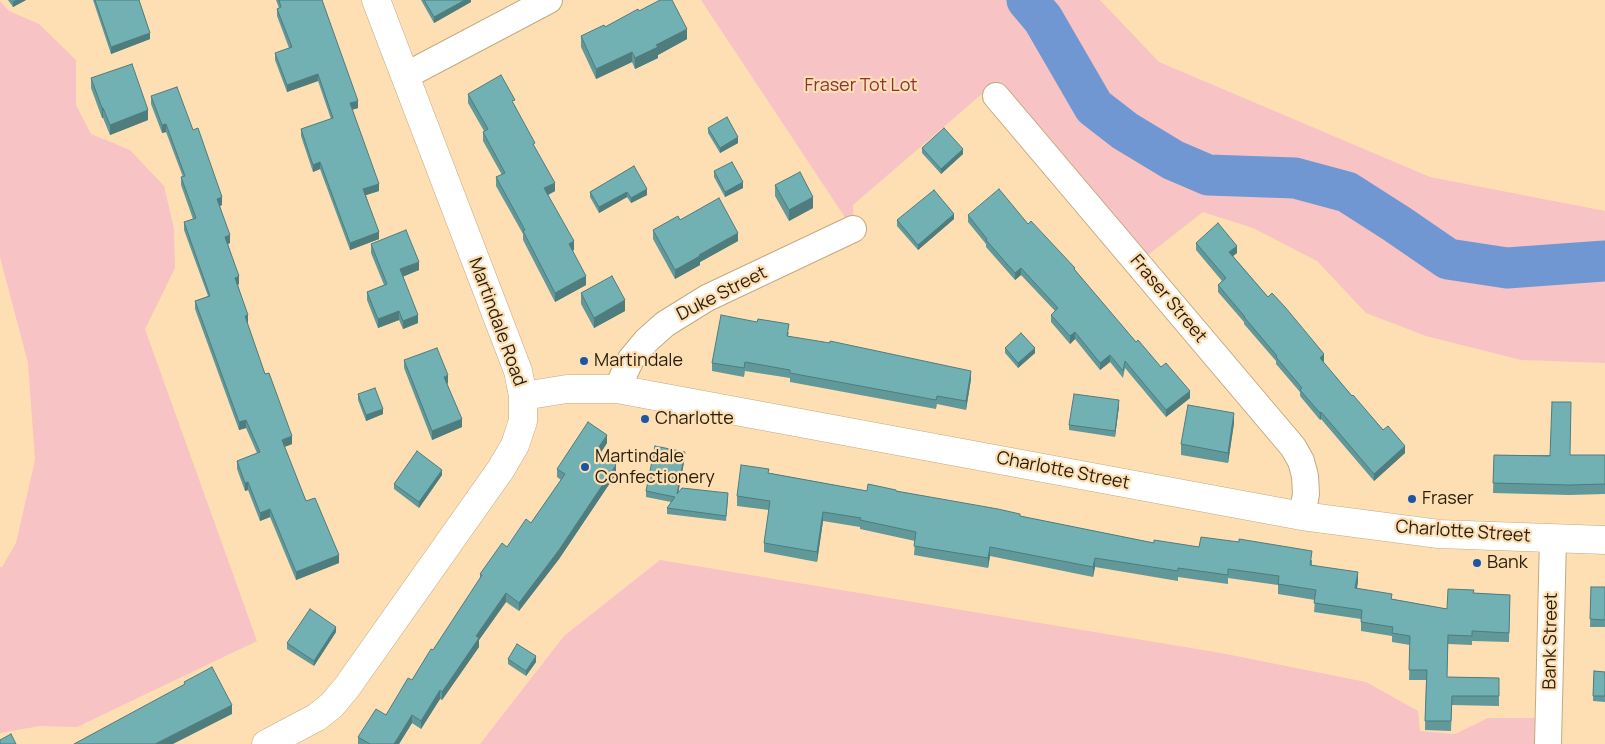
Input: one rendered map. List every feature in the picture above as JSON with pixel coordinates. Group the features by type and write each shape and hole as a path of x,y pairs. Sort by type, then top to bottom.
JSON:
{"street":[{"name":"Martindale Road","path":"266,744 317,717 332,705 347,687 501,469 515,445 522,421 523,396 518,370 376,0"},
{"path":"405,76 549,0"},
{"name":"Fraser Street","path":"996,96 1294,447 1301,461 1305,476 1306,494 1302,516"},
{"name":"Duke Street","path":"617,389 631,360 646,341 665,324 707,298 853,229"},
{"name":"Charlotte Street","path":"523,396 567,389 617,389 1302,516 1439,534 1605,540"},
{"name":"Bank Street","path":"1548,744 1553,538"}],"green space":[{"name":"Fraser Tot Lot","path":"701,0 1100,0 1159,62 1430,177 1605,211 1605,363 1521,360 1426,336 1366,313 1317,261 1253,228 1203,212 1139,262 990,87 853,205 854,231"},
{"path":"0,1 9,11 39,24 76,60 76,105 91,134 130,150 164,186 174,229 175,268 145,329 257,641 77,727 40,726 0,733 0,567 2,567 16,543 35,460 28,363 0,257"},
{"path":"660,560 1221,653 1366,682 1418,711 1420,731 1455,734 1488,718 1551,718 1549,744 480,744 564,636"}],"building":[{"path":"95,0 139,0 150,33 111,47"},
{"path":"279,0 322,0 358,101 350,103 379,184 363,189 379,232 350,243 320,162 313,165 301,129 333,118 318,74 287,85 275,53 292,47 277,9 281,7"},
{"path":"424,0 465,0 434,17"},
{"path":"660,0 672,0 687,29 656,45 658,47 635,58 632,52 596,69 581,36 604,25 605,27 638,9 639,11"},
{"path":"132,64 148,110 110,125 91,78"},
{"path":"501,75 515,100 512,101 535,143 533,144 555,183 544,188 574,241 569,244 586,276 555,293 523,231 525,230 496,177 505,173 483,132 488,129 468,94"},
{"path":"177,87 193,130 198,128 222,197 217,199 230,235 225,237 239,276 235,278 248,315 245,316 265,374 269,373 292,436 282,440 306,501 315,498 339,555 296,572 270,509 260,513 248,482 245,483 237,461 260,452 246,420 239,422 195,301 210,296 184,222 196,218 181,177 185,176 166,124 162,125 151,96"},
{"path":"727,117 738,137 720,148 708,128"},
{"path":"944,128 963,149 941,169 922,148"},
{"path":"732,162 743,182 725,192 714,171"},
{"path":"634,166 647,189 631,198 627,192 599,207 590,192"},
{"path":"800,172 813,197 789,210 775,185"},
{"path":"999,189 1028,224 1031,221 1075,268 1136,342 1138,340 1161,367 1166,363 1190,391 1166,410 1125,361 1123,371 1110,355 1100,363 1075,332 1070,336 1051,315 1058,308 1021,268 1015,273 986,240 968,215"},
{"path":"934,190 954,214 918,245 897,220"},
{"path":"719,198 738,233 675,270 653,230 678,216 680,220"},
{"path":"1218,223 1237,246 1229,252 1268,297 1272,293 1285,307 1324,354 1320,358 1352,396 1383,430 1388,426 1405,446 1374,474 1300,390 1302,388 1218,285 1226,278 1196,243"},
{"path":"406,230 419,262 400,269 418,315 403,321 399,311 378,319 367,292 387,284 371,244"},
{"path":"612,276 625,300 594,318 581,293"},
{"path":"721,315 757,322 758,319 789,324 787,336 830,343 830,341 971,371 966,401 937,396 936,400 790,373 790,370 745,362 744,368 712,363"},
{"path":"1021,333 1035,348 1018,363 1005,348"},
{"path":"437,348 448,375 444,377 462,419 432,431 404,360"},
{"path":"375,388 383,409 366,415 358,394"},
{"path":"1074,394 1119,400 1115,431 1069,425"},
{"path":"1552,402 1571,402 1570,455 1605,455 1605,484 1493,483 1494,455 1550,456"},
{"path":"1188,405 1234,413 1228,453 1181,444"},
{"path":"588,422 607,435 596,451 616,465 559,550 519,603 506,593 476,636 479,638 442,692 440,690 421,721 412,715 394,744 370,744 358,737 376,709 386,715 408,678 412,680 502,543 507,547 526,519 531,523 565,474 557,469"},
{"path":"655,446 685,452 677,494 682,488 728,493 726,516 667,508 675,497 646,491"},
{"path":"417,451 442,470 419,502 394,484"},
{"path":"741,465 769,469 768,473 867,491 868,484 896,491 998,509 1020,514 1020,516 1154,543 1154,540 1199,547 1201,537 1239,542 1239,539 1312,551 1310,565 1358,572 1355,588 1392,594 1391,599 1447,609 1448,589 1474,590 1473,593 1510,595 1509,633 1472,631 1472,636 1448,635 1447,677 1499,678 1499,696 1452,696 1451,721 1425,721 1427,670 1409,670 1410,636 1392,633 1393,627 1361,622 1362,610 1314,603 1316,590 1278,584 1279,576 1228,569 1228,575 1178,568 1178,571 1095,558 1093,567 990,547 988,558 914,546 916,532 860,520 861,518 823,512 817,552 764,543 770,501 737,496"},
{"path":"1591,587 1605,587 1605,620 1590,619"},
{"path":"310,609 336,627 314,661 287,643"},
{"path":"517,644 536,656 526,671 508,659"},
{"path":"212,667 232,705 155,744 74,744 185,684 184,682"},
{"path":"1594,671 1605,672 1605,696 1593,696"},
{"path":"11,734 16,744 0,744 0,740"}],"waterway":[{"path":"1027,0 1043,19 1094,107 1125,131 1173,160 1208,175 1295,178 1347,192 1448,259 1507,268 1605,261"}],"place":[{"name":"Martindale","path":"584,361"},
{"name":"Charlotte","path":"645,419"},
{"name":"Martindale Confectionery","path":"585,467"},
{"name":"Fraser","path":"1412,499"},
{"name":"Bank","path":"1477,563"}]}
